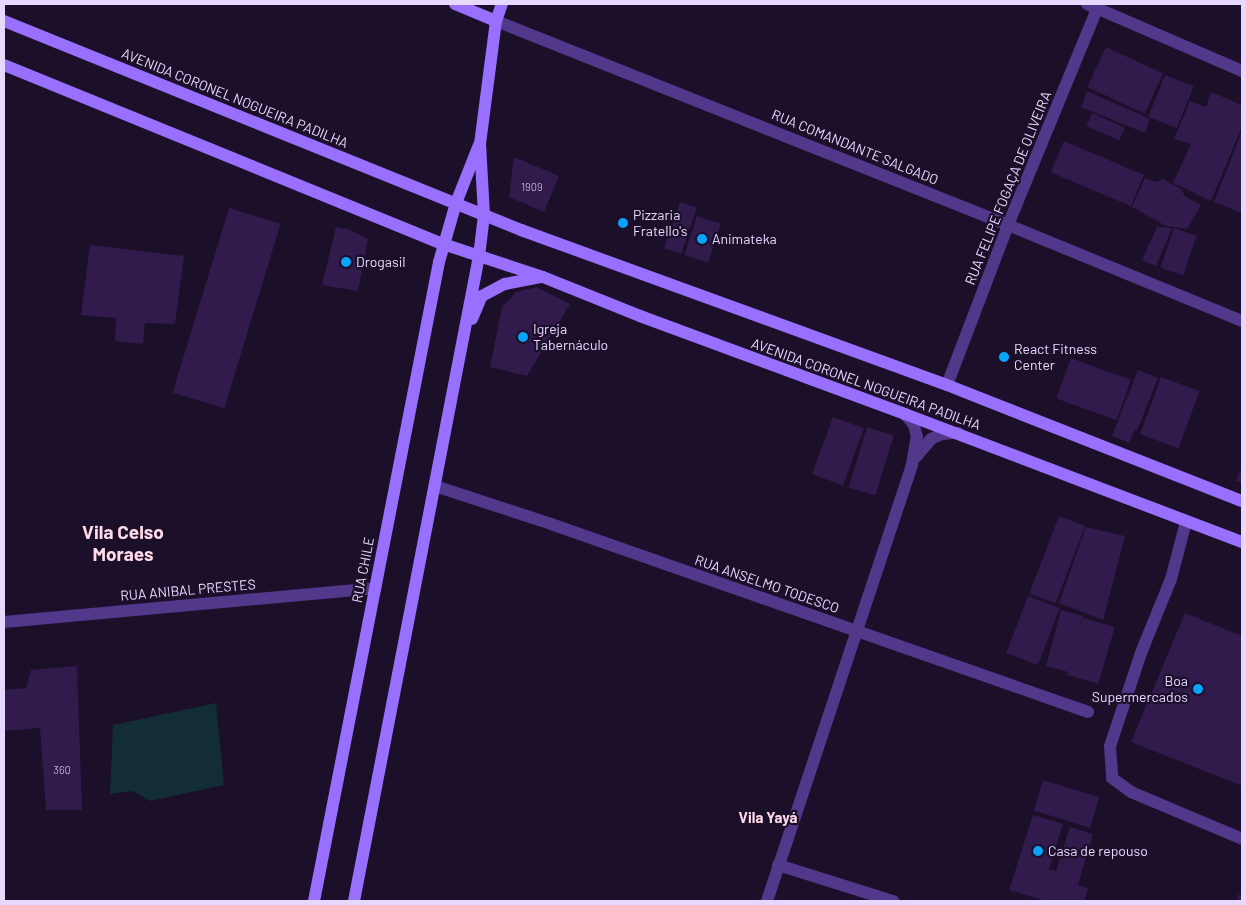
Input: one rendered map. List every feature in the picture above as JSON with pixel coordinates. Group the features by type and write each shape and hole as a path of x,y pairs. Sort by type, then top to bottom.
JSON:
{"main road":[{"name":"RUA COMANDANTE SALGADO","path":"455,4 496,21"},
{"path":"354,901 479,256 484,215 480,144 496,21 502,4"},
{"name":"AVENIDA CORONEL NOGUEIRA PADILHA","path":"4,20 484,215 947,385 1242,501"},
{"name":"AVENIDA CORONEL NOGUEIRA PADILHA","path":"4,65 443,244 543,277 640,316 958,433 1242,542"},
{"path":"443,244 456,203 480,144"},
{"name":"RUA CHILE","path":"314,901 443,244"},
{"path":"461,344 482,296 506,284 543,277"}],"street":[{"path":"1094,5 1242,70"},
{"name":"RUA FELIPE FOGAÇA DE OLIVEIRA","path":"947,385 1094,5"},
{"name":"RUA COMANDANTE SALGADO","path":"496,21 1008,225 1242,321"},
{"path":"766,901 912,464 917,436 914,425 906,414"},
{"path":"912,464 921,449 931,439 942,434 958,433"},
{"name":"RUA ANSELMO TODESCO","path":"435,486 560,527 1088,712"},
{"path":"1186,522 1171,579 1142,653 1110,746 1112,778 1131,792 1242,839"},
{"name":"RUA ANIBAL PRESTES","path":"4,622 375,588"},
{"path":"778,865 893,901"}],"shaded area":[{"path":"216,703 224,785 150,801 132,791 110,794 113,725"}],"building":[{"path":"1106,47 1163,74 1145,114 1087,87"},
{"path":"1165,75 1194,87 1177,128 1148,117"},
{"path":"1087,91 1150,119 1145,133 1081,107"},
{"path":"1211,92 1242,105 1242,127 1211,201 1173,183 1191,144 1174,139 1190,101 1206,107"},
{"path":"1092,113 1125,128 1119,140 1086,126"},
{"path":"1242,131 1242,213 1214,202"},
{"path":"1064,141 1144,175 1131,206 1051,172"},
{"path":"514,157 559,176 544,212 509,197"},
{"path":"1145,178 1156,182 1163,179 1181,189 1185,196 1201,205 1187,229 1166,226 1132,207"},
{"path":"680,202 697,208 681,254 664,248"},
{"path":"229,208 281,224 224,408 173,393"},
{"name":"Animateka","path":"697,216 721,224 708,263 684,255"},
{"name":"Drogasil","path":"336,227 348,229 368,239 358,291 322,285"},
{"path":"1157,227 1172,228 1156,266 1142,260"},
{"path":"1174,228 1197,236 1183,276 1160,268"},
{"path":"90,245 184,256 175,324 145,323 143,344 115,341 116,318 81,315"},
{"name":"Igreja Tabernáculo","path":"537,287 570,304 527,376 490,367 502,307 516,292"},
{"path":"1071,358 1131,380 1116,420 1056,398"},
{"path":"1138,370 1158,378 1137,431 1135,429 1129,443 1112,436"},
{"path":"1161,377 1200,391 1179,448 1140,434"},
{"path":"833,417 864,428 843,486 812,474"},
{"path":"867,427 894,435 875,495 849,487"},
{"path":"1242,467 1242,483 1236,481"},
{"path":"1059,516 1085,526 1055,604 1029,593"},
{"path":"1086,527 1125,536 1103,620 1059,603"},
{"path":"1028,596 1060,608 1038,665 1006,653"},
{"path":"1061,610 1083,616 1068,672 1046,666"},
{"name":"Boa Supermercados","path":"1185,613 1242,636 1242,786 1131,742"},
{"path":"1083,618 1115,627 1098,684 1067,675"},
{"path":"77,666 82,810 46,810 40,728 4,731 4,690 26,688 31,670"},
{"path":"1043,780 1099,797 1090,828 1034,811"},
{"name":"Casa de repouso","path":"1033,815 1063,824 1049,869 1056,871 1070,827 1093,834 1078,885 1088,888 1084,901 1046,901 1009,890"},
{"path":"1239,894 1242,895 1242,901 1237,901"}],"place":[{"name":"Pizzaria Fratello's","path":"623,223"},
{"name":"Animateka","path":"702,239"},
{"name":"Drogasil","path":"346,262"},
{"name":"Igreja Tabernáculo","path":"523,337"},
{"name":"React Fitness Center","path":"1004,357"},
{"name":"Boa Supermercados","path":"1198,689"},
{"name":"Casa de repouso","path":"1038,851"}],"district":[{"name":"Vila Celso Moraes","path":"123,543"},
{"name":"Vila Yayá","path":"768,818"}]}
